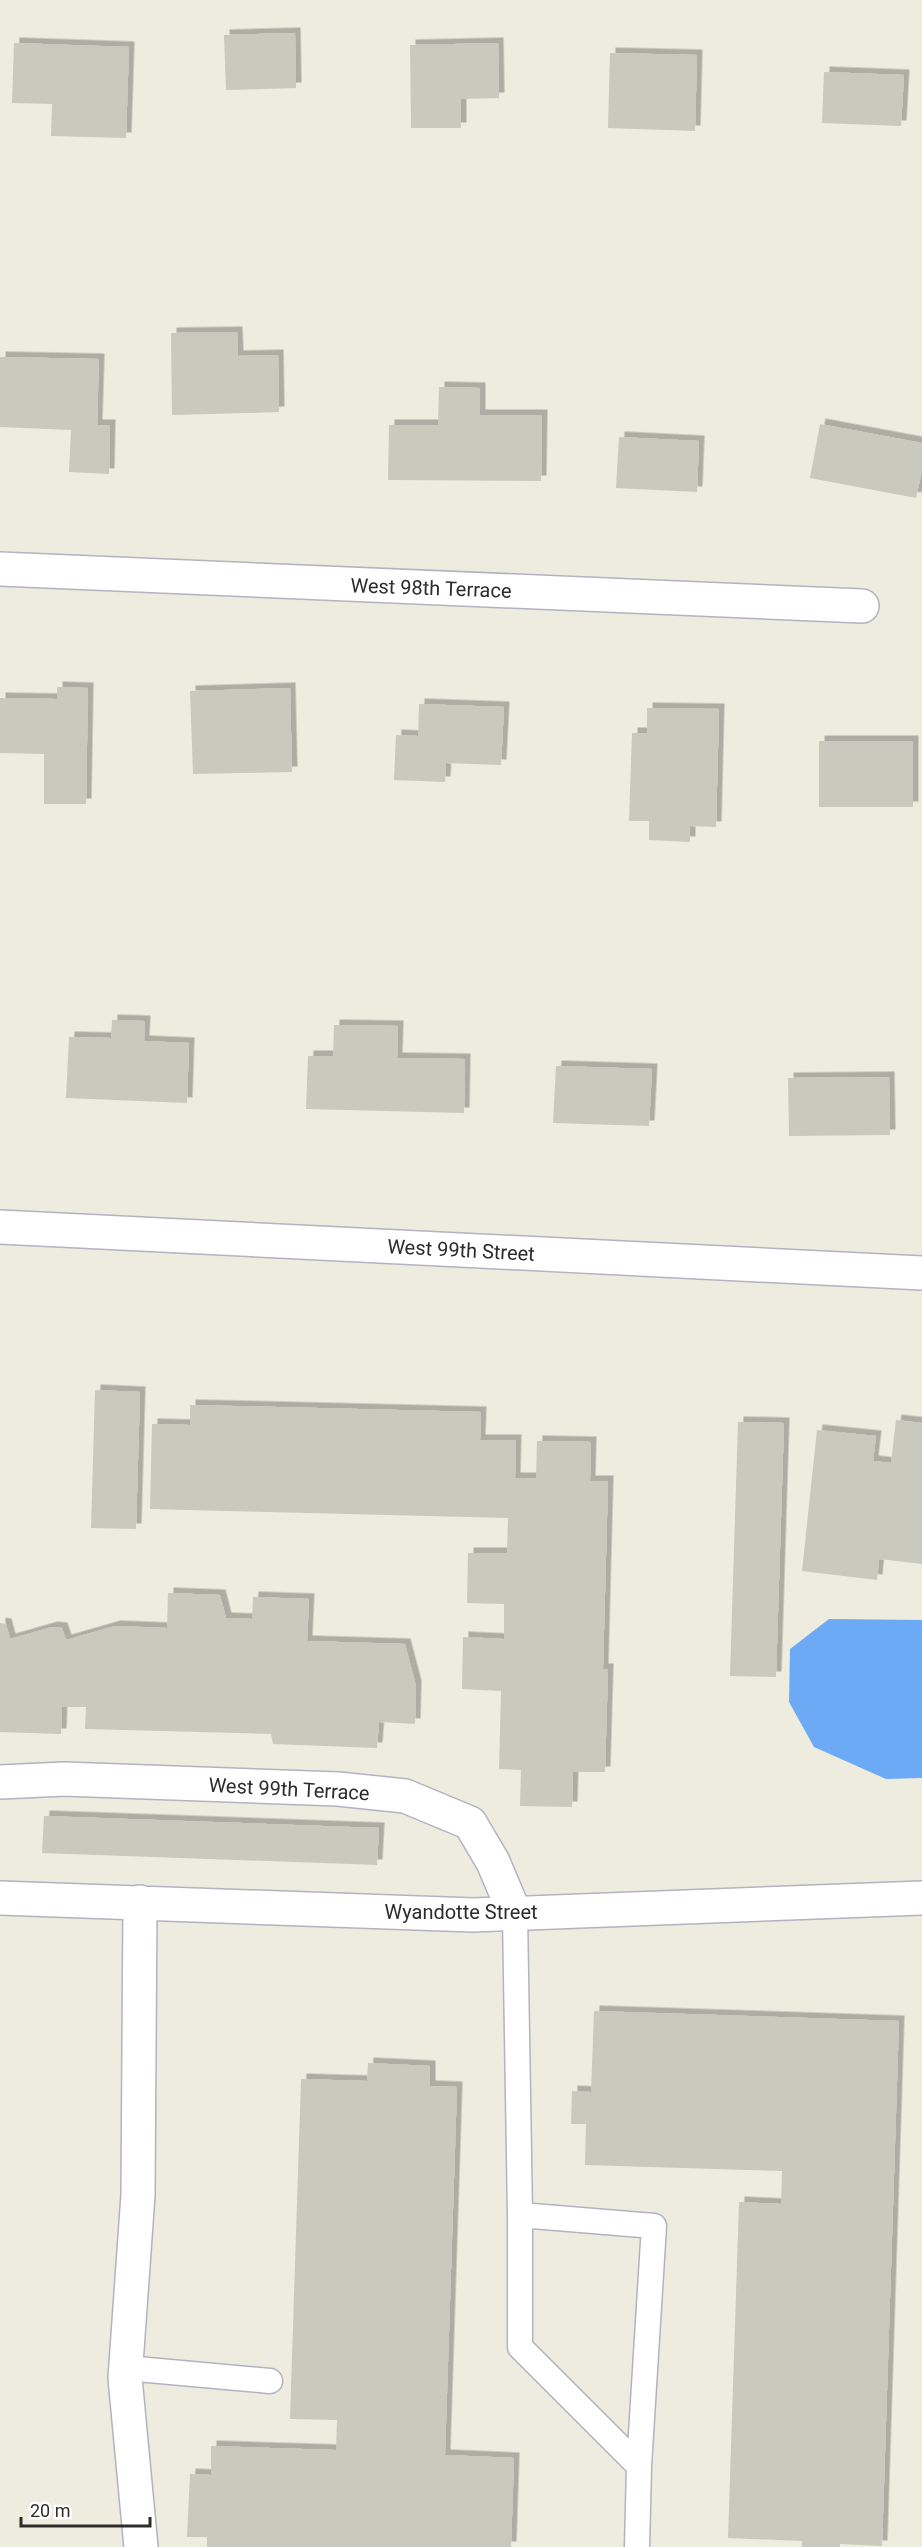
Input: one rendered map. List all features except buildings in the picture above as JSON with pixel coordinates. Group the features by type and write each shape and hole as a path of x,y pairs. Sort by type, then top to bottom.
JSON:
{"street":[{"name":"West 98th Terrace","path":"0,569 862,606"},
{"name":"West 99th Street","path":"0,1227 922,1273"},
{"name":"West 99th Terrace","path":"0,1782 64,1779 326,1788 405,1796 470,1823 493,1862 515,1914"},
{"name":"Wyandotte Street","path":"0,1898 474,1915 922,1898"},
{"path":"140,1902 138,2195 126,2368 141,2547"}],"lane":[{"path":"515,1914 520,2348 639,2466"},
{"path":"520,2215 654,2226 639,2466 637,2547"},
{"path":"126,2368 270,2381"}],"water":[{"path":"829,1619 922,1620 922,1778 886,1779 814,1747 789,1702 790,1649"}]}
